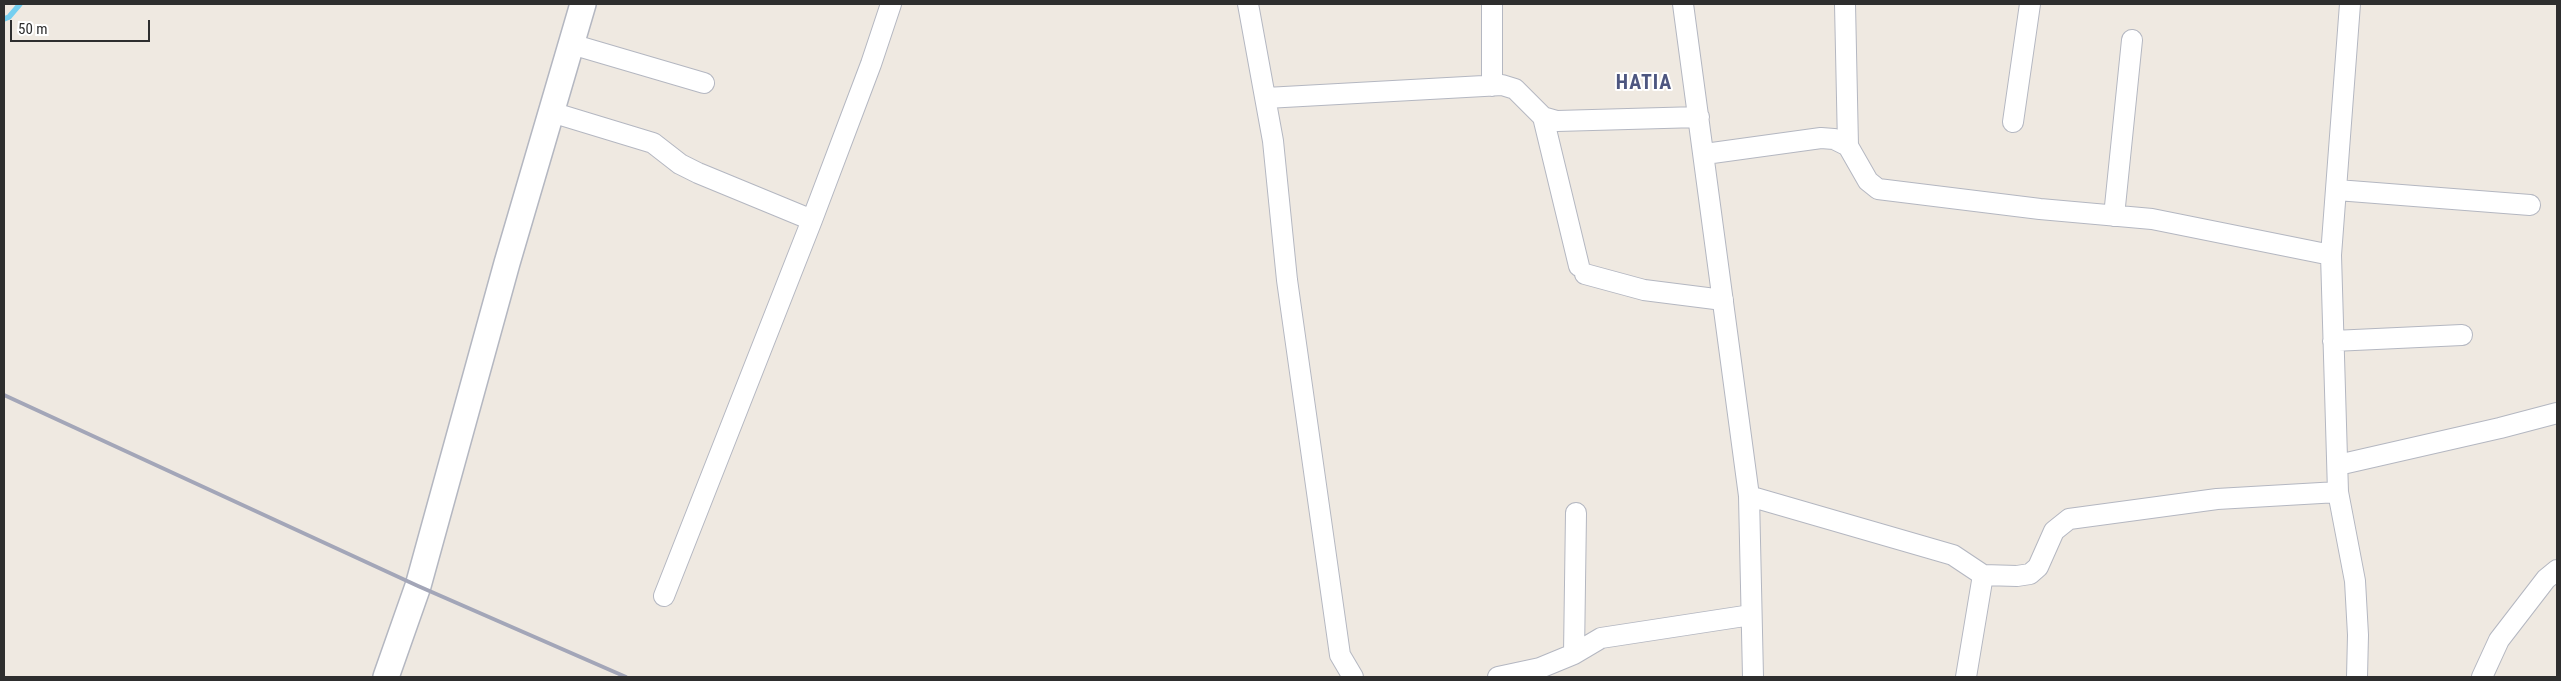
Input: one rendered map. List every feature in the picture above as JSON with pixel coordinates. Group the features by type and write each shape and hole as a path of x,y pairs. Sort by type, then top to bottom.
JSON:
{"street":[{"path":"386,677 418,586 583,4"},
{"path":"664,596 812,220 871,64 891,4"},
{"path":"1248,4 1273,141 1286,280 1338,645 1340,655 1353,677"},
{"path":"1492,4 1492,86"},
{"path":"1683,4 1748,496 1753,677"},
{"path":"1845,4 1848,146 1868,181 1878,189 2040,209 2152,219 2331,255"},
{"path":"2013,122 2030,4"},
{"path":"2350,4 2331,255 2333,341 2337,390 2338,492 2355,581 2358,636 2357,677"},
{"path":"2114,216 2132,40"},
{"path":"571,44 704,82"},
{"path":"1266,98 1502,85 1515,89 1543,117 1557,121 1699,117"},
{"path":"551,112 653,143 680,164 698,173 812,220"},
{"path":"1543,117 1582,270 1644,290 1722,300"},
{"path":"1704,154 1821,138 1834,139 1848,146"},
{"path":"2337,190 2530,205"},
{"path":"2333,341 2462,335"},
{"path":"2338,465 2557,413"},
{"path":"1748,496 1953,555 1983,575 2017,576 2030,574 2038,567 2054,531 2069,519 2217,499 2338,492"},
{"path":"1574,654 1576,513"},
{"path":"2482,677 2500,640 2546,578 2557,570"},
{"path":"1966,677 1983,575"},
{"path":"1498,677 1540,668 1574,654 1601,638 1751,615"}],"waterway":[{"path":"4,19 9,17 20,4"}],"railway":[{"path":"4,395 418,586 626,677"}],"district":[{"name":"HATIA","path":"1644,84"}]}
